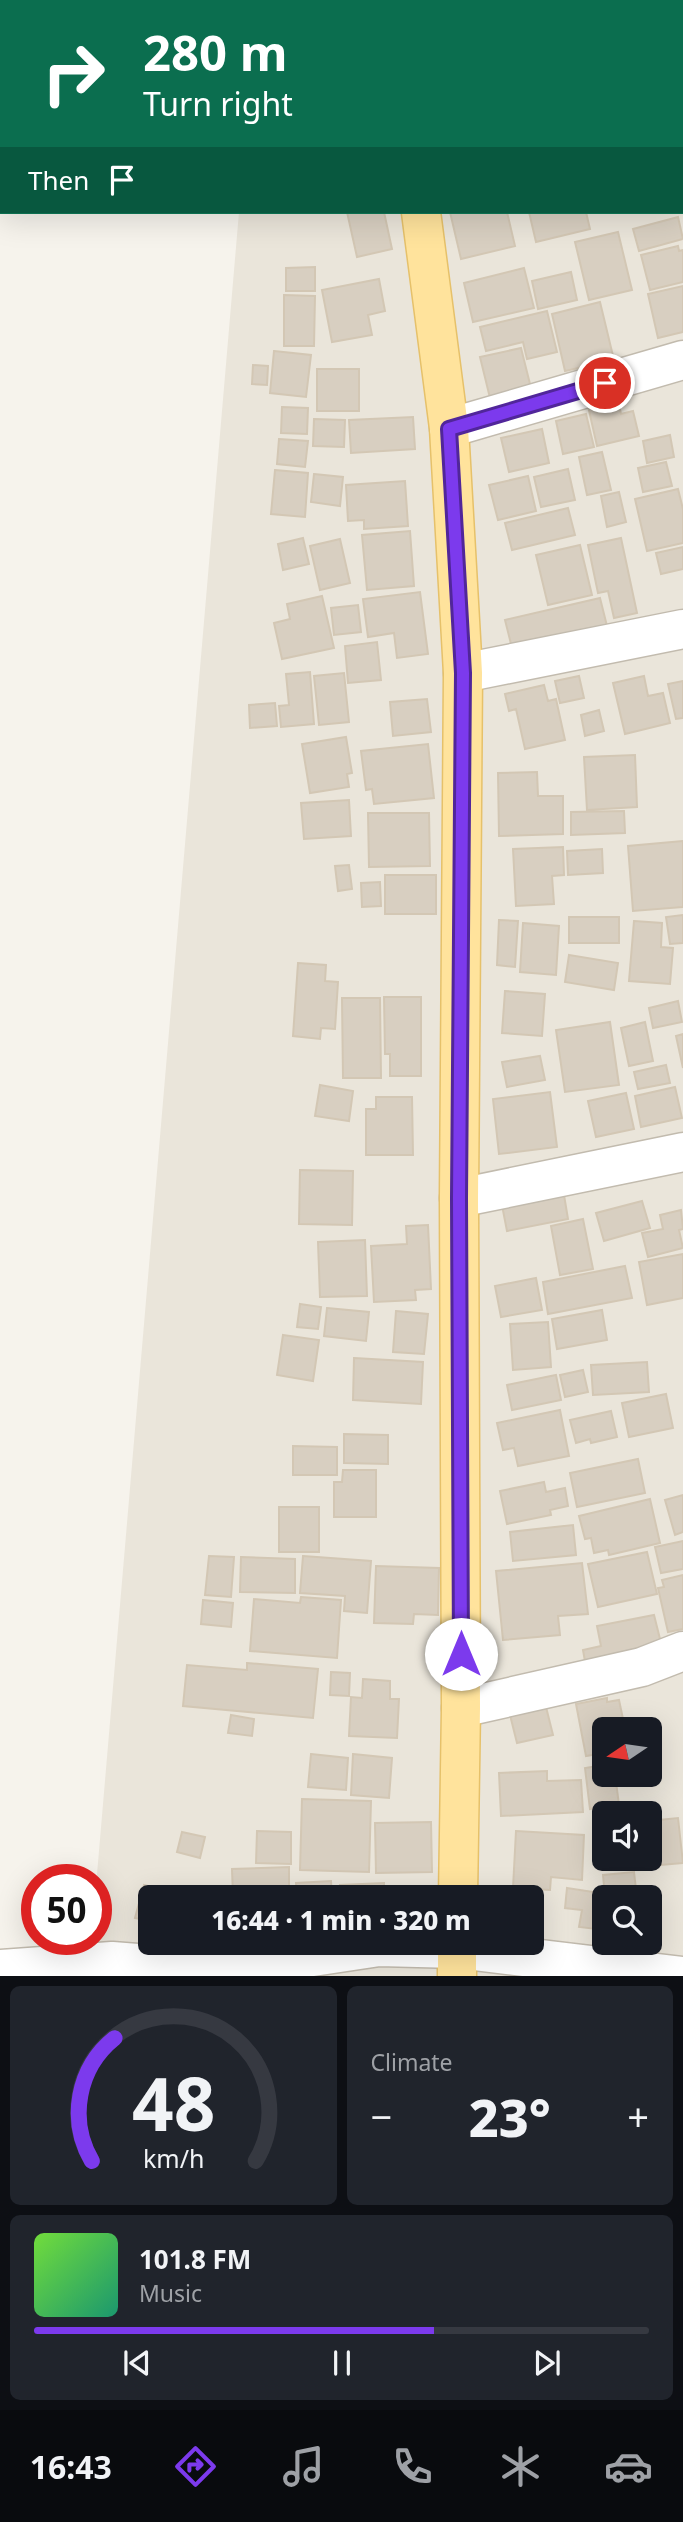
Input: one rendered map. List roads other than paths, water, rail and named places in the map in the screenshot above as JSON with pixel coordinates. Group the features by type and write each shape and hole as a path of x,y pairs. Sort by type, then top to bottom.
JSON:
{"main road":[{"path":"421,214 449,429 463,673 459,1198 461,1708 458,1885"}],"street":[{"path":"449,429 683,360"},
{"path":"463,673 683,629"},
{"path":"459,1198 683,1152"},
{"path":"461,1708 642,1667 683,1651"},
{"path":"0,1969 112,1961 226,1970 379,1947 682,1976"}]}
